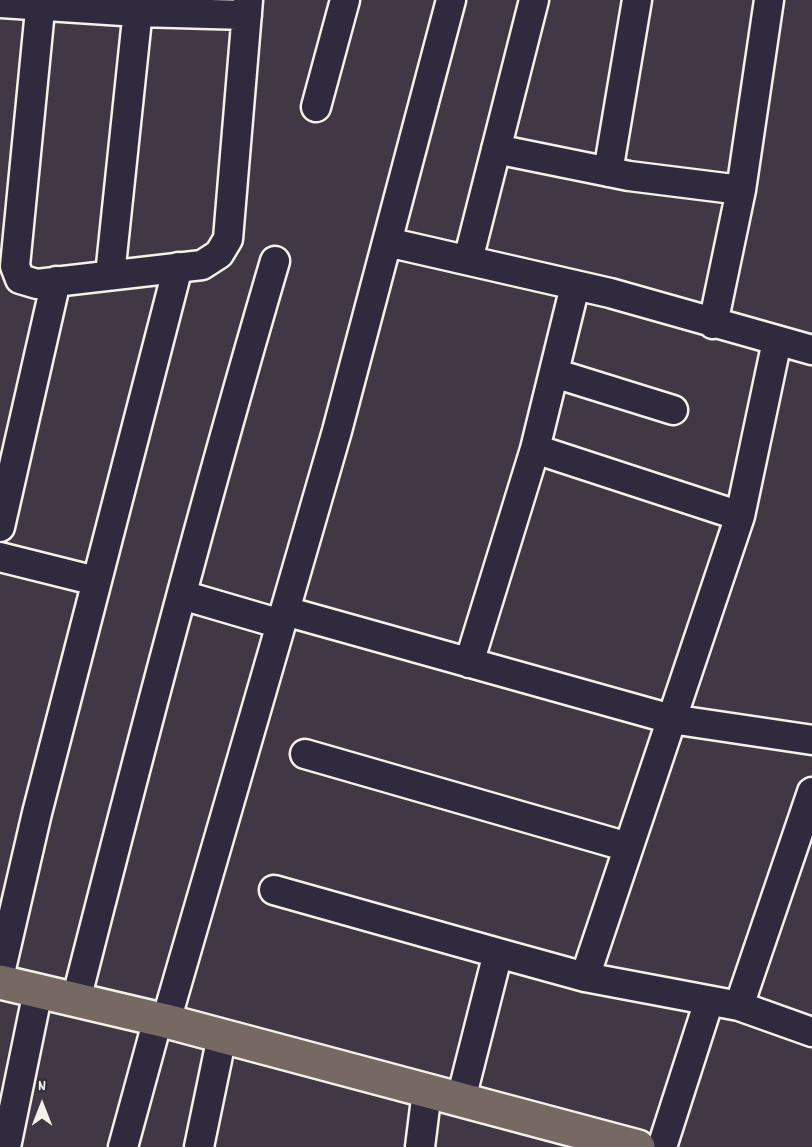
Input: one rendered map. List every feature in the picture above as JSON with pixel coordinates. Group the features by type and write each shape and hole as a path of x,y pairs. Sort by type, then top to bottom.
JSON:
{"main road":[{"path":"0,982 162,1020 638,1147"}],"street":[{"path":"316,106 345,0"},
{"path":"123,1147 283,618 337,431 451,0"},
{"path":"468,260 534,0"},
{"path":"608,172 637,0"},
{"path":"713,324 741,190 769,0"},
{"path":"0,3 40,3 139,6 247,7 228,239 212,261 202,265 37,284 20,279 8,241 40,3"},
{"path":"110,275 139,6"},
{"path":"496,149 608,172 741,190"},
{"path":"387,242 575,286 812,350"},
{"path":"76,1000 182,595 275,261"},
{"path":"0,973 96,580 178,267"},
{"path":"0,527 56,281"},
{"path":"470,663 535,449 575,286"},
{"path":"585,977 740,516 777,341"},
{"path":"554,373 673,410"},
{"path":"535,449 740,516"},
{"path":"0,557 96,580"},
{"path":"182,595 470,663 671,719 812,740"},
{"path":"305,754 628,847"},
{"path":"739,1006 812,792"},
{"path":"274,890 585,977 739,1006 812,1032"},
{"path":"461,1100 498,953"},
{"path":"6,1147 38,991"},
{"path":"662,1147 709,1001"},
{"path":"199,1147 222,1036"},
{"path":"420,1147 428,1090"}]}
